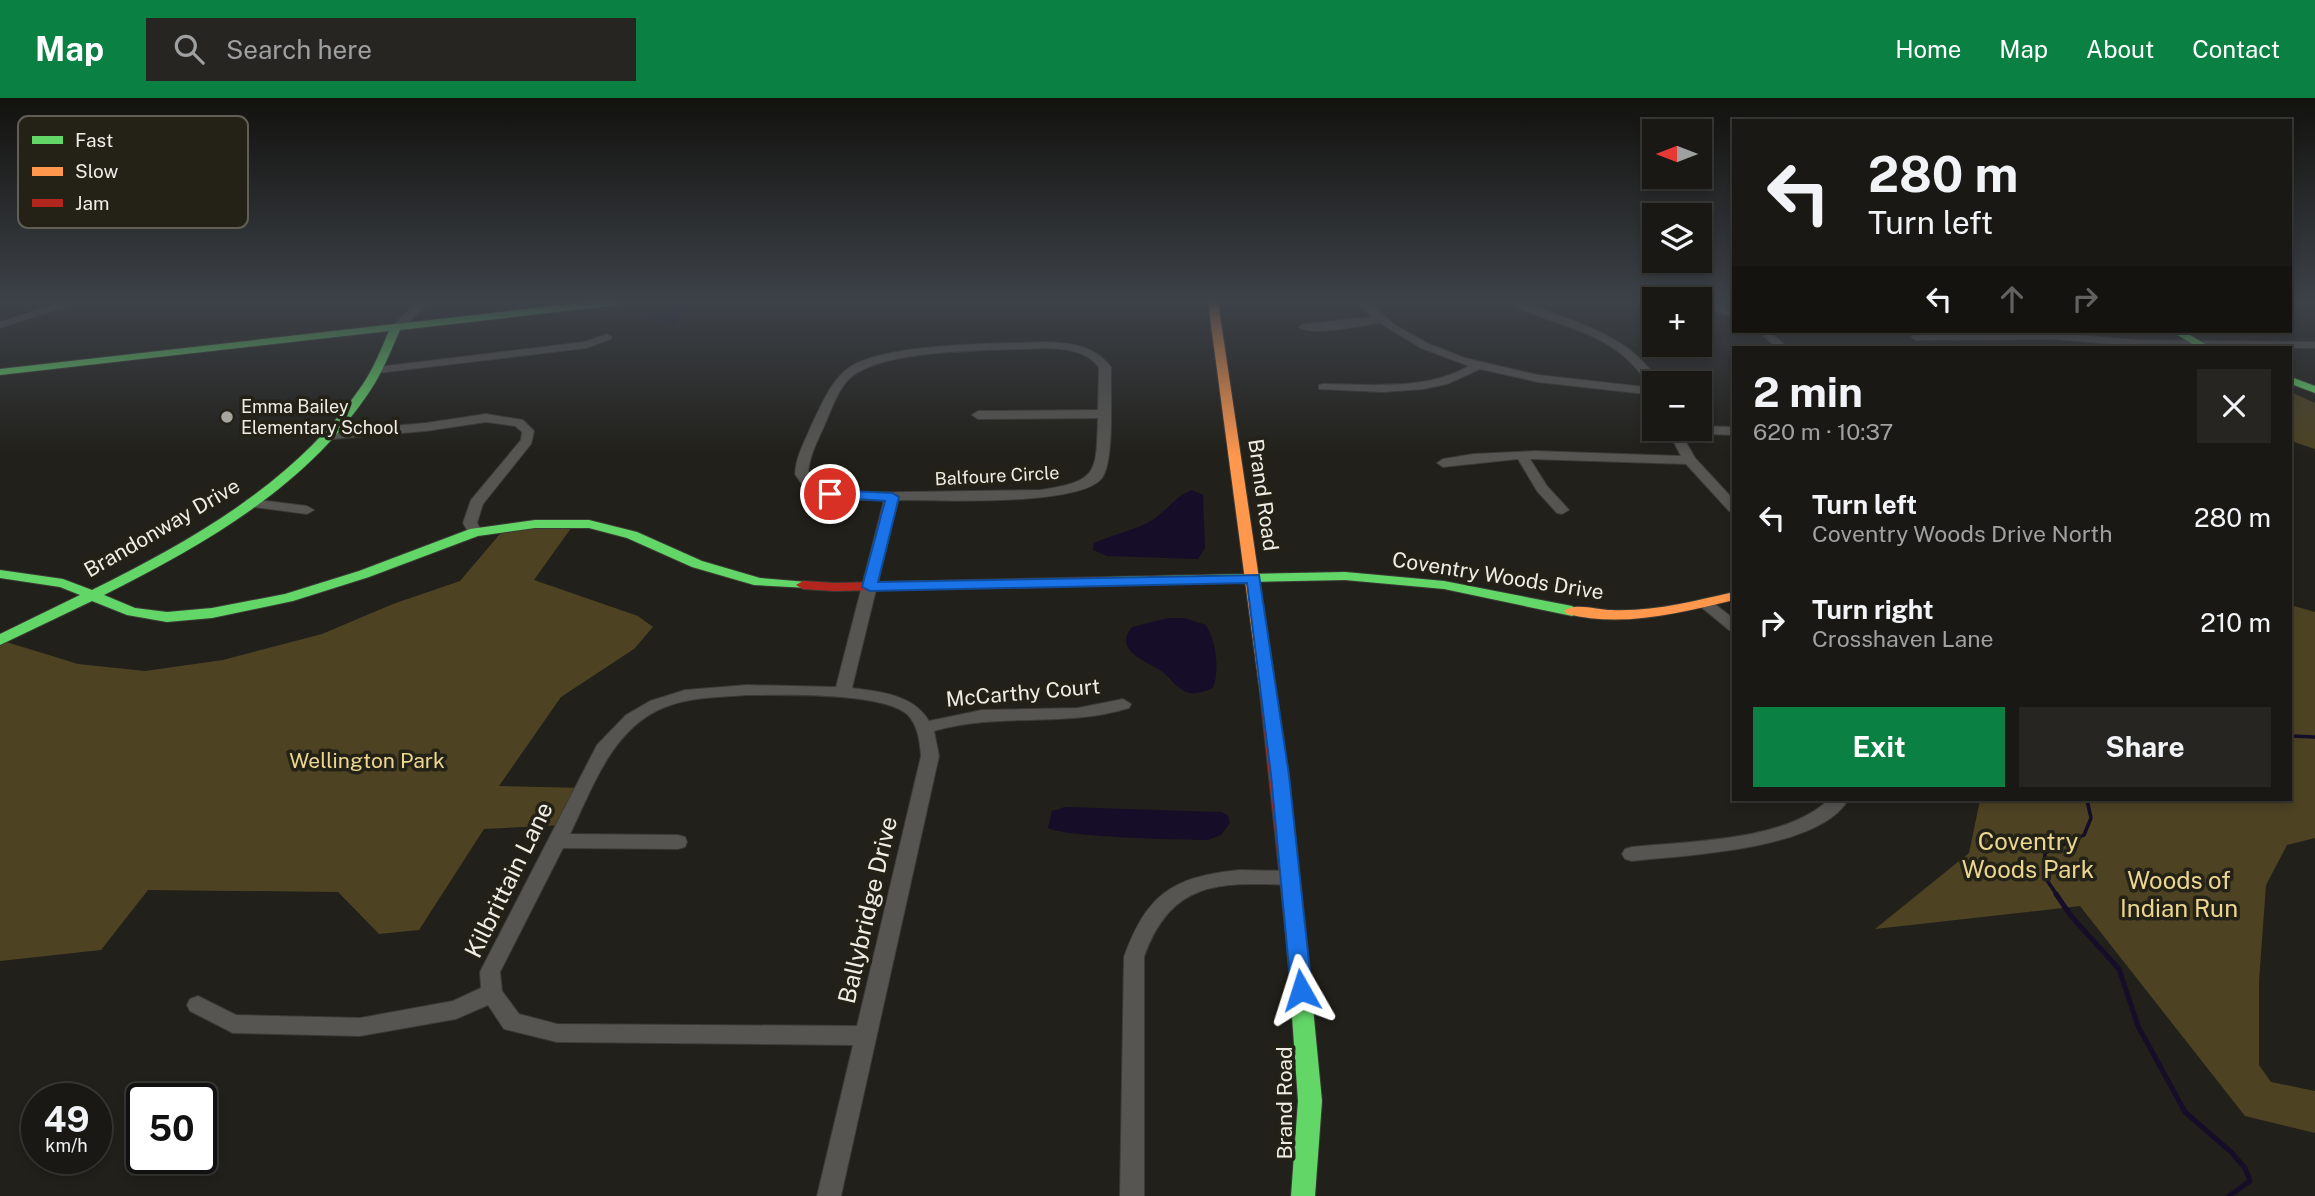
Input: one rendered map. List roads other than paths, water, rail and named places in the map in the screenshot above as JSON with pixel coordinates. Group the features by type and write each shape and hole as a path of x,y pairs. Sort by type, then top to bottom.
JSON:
{"street":[{"path":"0,372 169,353"},
{"name":"Brandonway Drive","path":"0,640 90,594 251,503 333,435 378,370 385,353"},
{"path":"378,370 517,353"},
{"name":"Balfoure Circle","path":"945,353 875,359 855,367 843,378 802,461 801,474 810,486 830,494 892,497 1040,494 1073,489 1096,477 1103,460 1105,367 1092,353"},
{"name":"Brand Road","path":"1221,353 1254,578 1290,878 1309,1065 1310,1136 1303,1196"},
{"path":"1445,353 1478,366 1535,379 1642,391"},
{"path":"1627,353 1647,371"},
{"path":"1323,387 1441,384 1478,366"},
{"path":"2292,380 2315,390"},
{"path":"2292,388 2315,398"},
{"path":"978,415 1104,414"},
{"path":"333,435 486,418 519,423 528,431 527,441 476,503 470,523 475,532"},
{"path":"1712,431 1732,432"},
{"path":"1679,441 1689,460 1732,506"},
{"path":"1443,463 1472,457 1522,456 1627,461 1689,460"},
{"path":"1522,456 1542,488 1562,510"},
{"path":"892,497 843,690 904,704 927,727"},
{"path":"251,503 307,510"},
{"name":"Coventry Woods Drive","path":"0,574 62,583 132,612 167,617 212,613 288,598 364,574 475,532 535,524 589,524 632,536 697,564 759,582 870,587 1345,576 1444,586 1594,615 1656,614 1732,597"},
{"path":"1706,604 1732,625"},
{"name":"Kilbrittain Lane","path":"843,690 707,693 666,700 629,719 606,745 499,949 490,972 492,993 512,1023 557,1033 865,1036"},
{"name":"McCarthy Court","path":"927,727 998,714 1106,711 1123,704"},
{"name":"Ballybridge Drive","path":"829,1196 930,757 927,727"},
{"path":"1632,854 1770,837 1833,811 1838,801"},
{"path":"556,841 678,842"},
{"path":"1132,1196 1134,957 1140,934 1157,909 1180,891 1205,880 1240,875 1290,878"},
{"path":"198,1005 233,1024 360,1027 456,1010 492,993"}],"waterway":[{"path":"2292,736 2315,737"},
{"path":"2057,895 2044,876 2045,853 2084,835 2091,818 2087,801"},
{"path":"2056,894 2071,916 2119,969 2138,1026 2185,1112 2231,1152 2245,1168 2250,1181 2229,1196"}],"place":[{"name":"Emma Bailey Elementary School","path":"227,417"}],"park label":[{"name":"Wellington Park","path":"367,761"},
{"name":"Coventry Woods Park","path":"2028,856"},
{"name":"Woods of Indian Run","path":"2179,895"}]}
